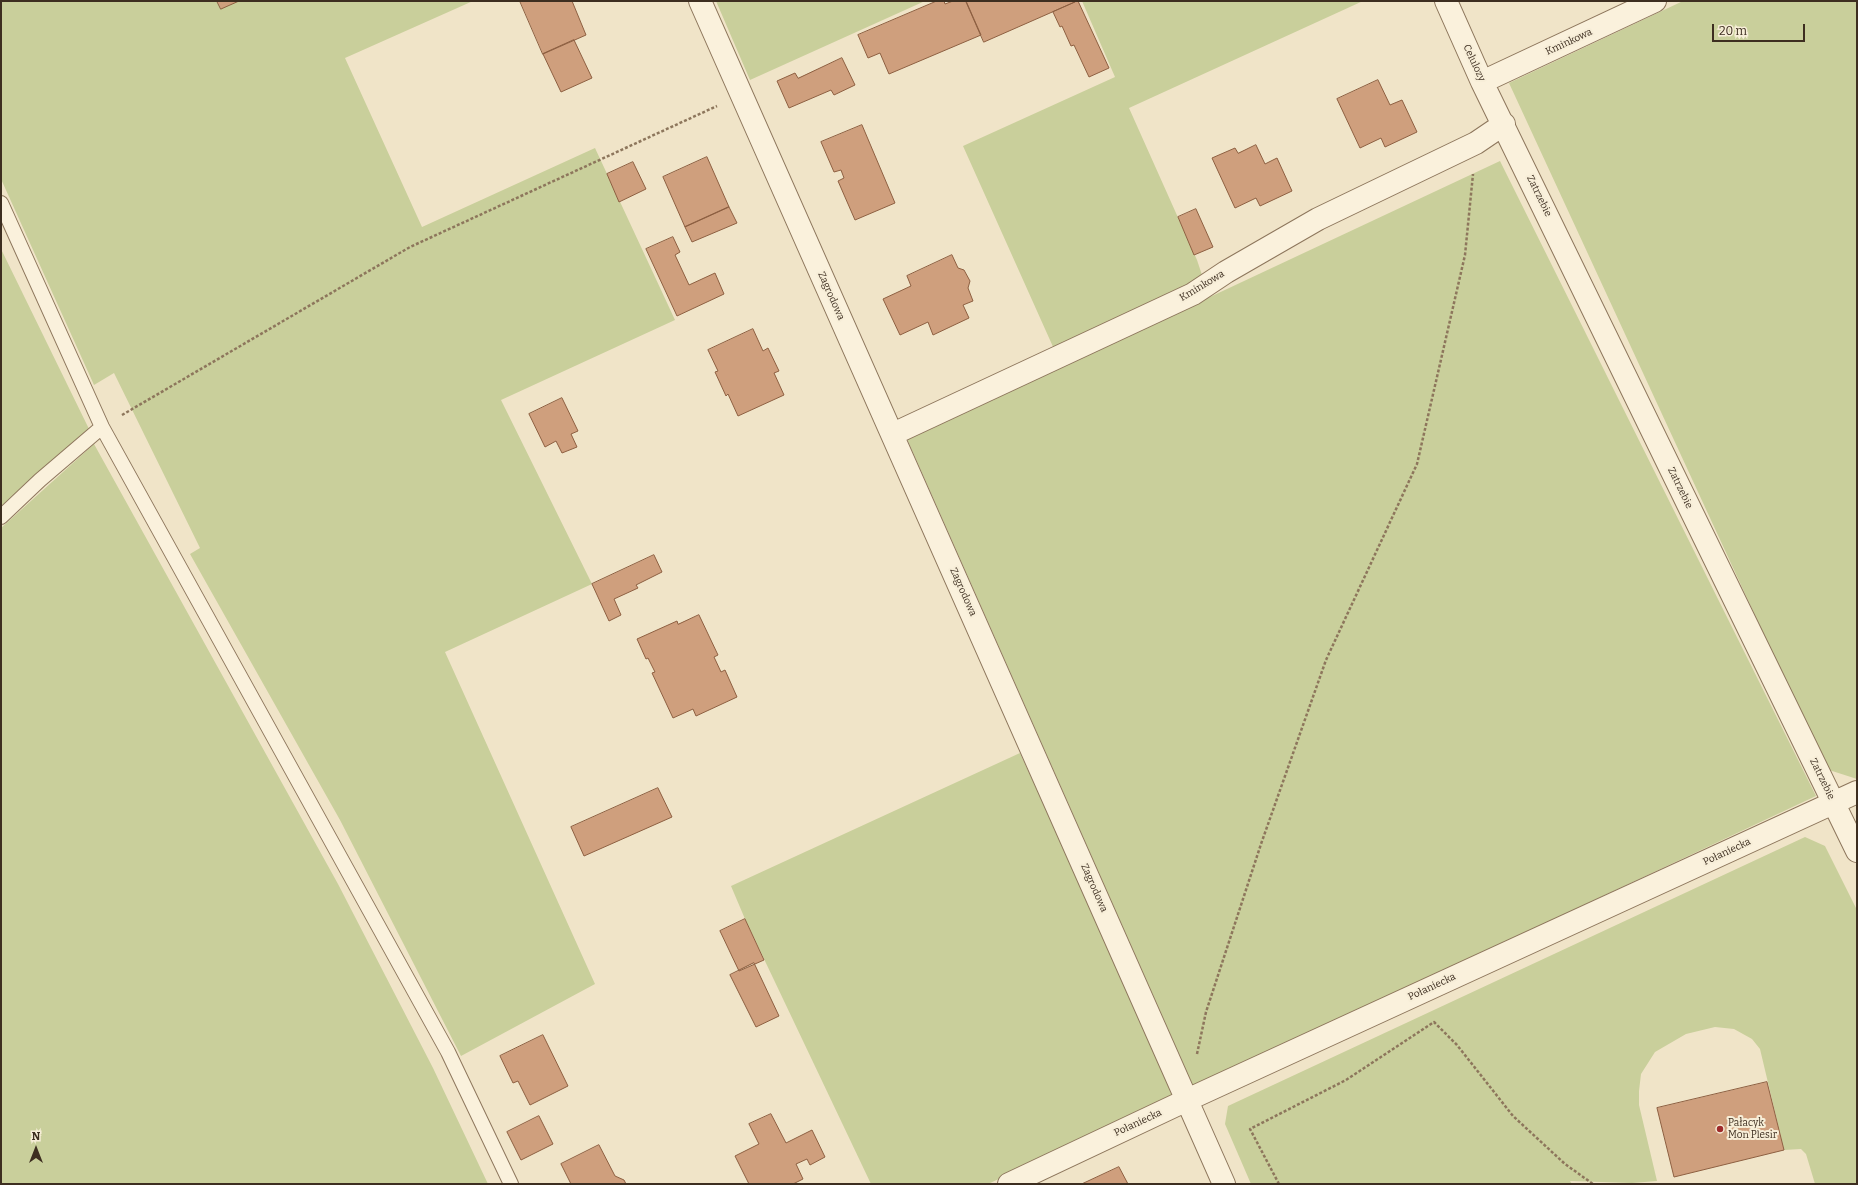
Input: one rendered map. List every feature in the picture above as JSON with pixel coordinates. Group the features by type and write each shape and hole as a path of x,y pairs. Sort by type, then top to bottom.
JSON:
{"street":[{"name":"Zagrodowa","path":"700,1 1224,1184"},
{"name":"Celulozy","path":"1446,1 1482,82 1504,124"},
{"name":"Kminkowa","path":"1482,82 1655,1"},
{"name":"Kminkowa","path":"893,434 1193,294 1226,272 1318,219 1476,143 1504,124"},
{"name":"Zatrzebie","path":"1504,124 1857,851"},
{"name":"Połaniecka","path":"1008,1184 1187,1100 1857,792"}],"lane":[{"path":"1,203 102,427 448,1052 511,1184"},
{"path":"1,517 40,480 102,427"}],"path":[{"path":"102,427 410,247 741,95"},
{"path":"1197,1056 1206,1012 1261,844 1326,660 1418,464 1465,255 1476,143"},
{"path":"1280,1184 1250,1129 1346,1080 1434,1022 1458,1045 1513,1116 1565,1164 1593,1184"}],"green space":[{"path":"473,1 345,58 422,227 595,148 675,320 501,400 592,584 445,652 595,984 461,1056 340,820 190,554 200,548 114,373 94,385 1,179 1,2"},
{"path":"716,1 925,1 750,80"},
{"path":"1082,1 1363,1 1129,108 1197,260 1203,278 1054,349 963,146 1115,77"},
{"path":"1683,1 1857,1 1857,779 1826,769 1509,83"},
{"path":"1500,161 1816,796 1194,1088 907,439"},
{"path":"1,249 89,429 1,511"},
{"path":"94,444 338,884 433,1068 488,1184 1,1184 1,528"},
{"path":"1020,753 1106,940 1173,1098 988,1184 871,1184 745,919 731,886"},
{"path":"1805,837 1825,846 1857,910 1857,1184 1815,1184 1806,1154 1801,1149 1784,1150 1760,1049 1752,1039 1734,1029 1715,1027 1686,1034 1655,1052 1641,1074 1639,1105 1657,1181 1632,1183 1570,1181 1572,1184 1251,1184 1225,1124 1228,1106"}],"building":[{"path":"217,1 239,1 221,9"},
{"path":"520,1 572,1 586,35 543,54"},
{"path":"937,1 944,1 945,4 953,1 966,1 981,35 889,74 880,53 868,58 858,35"},
{"path":"966,1 1075,1 1075,2 984,42"},
{"path":"1078,1 1109,68 1089,77 1074,45 1071,46 1062,26 1060,27 1053,12"},
{"path":"574,40 592,78 561,92 543,54"},
{"path":"842,58 855,85 834,95 831,90 789,108 777,81 795,73 798,78"},
{"path":"1378,80 1390,105 1402,100 1417,132 1385,147 1381,138 1360,148 1337,99"},
{"path":"862,125 895,203 855,220 838,181 844,178 841,170 834,172 821,142"},
{"path":"1256,145 1265,164 1277,158 1292,191 1260,206 1256,198 1235,208 1212,158 1235,148 1238,153"},
{"path":"707,157 729,207 685,227 663,177"},
{"path":"633,162 646,189 619,202 607,174"},
{"path":"729,207 737,223 692,242 685,227"},
{"path":"1196,209 1213,247 1194,255 1178,217"},
{"path":"673,237 680,252 675,255 689,285 715,273 724,294 677,316 646,249"},
{"path":"952,255 958,268 964,270 970,281 968,288 973,301 963,305 969,318 933,335 928,322 900,335 883,299 911,286 907,276"},
{"path":"753,329 763,351 768,348 779,371 774,373 784,395 738,416 728,394 726,396 715,372 718,371 708,350"},
{"path":"562,398 578,431 571,434 577,447 562,453 556,441 545,447 529,414"},
{"path":"654,555 662,572 636,585 638,588 614,599 621,615 609,621 592,584"},
{"path":"699,615 718,655 714,657 721,672 725,670 737,697 696,716 693,709 673,718 652,673 655,672 648,658 646,659 637,639 677,621 678,624"},
{"path":"658,788 672,817 584,856 571,827"},
{"path":"745,919 764,960 739,971 720,931"},
{"path":"754,963 779,1016 756,1027 730,975"},
{"path":"543,1035 568,1086 530,1105 518,1081 513,1083 500,1056"},
{"name":"Pałacyk Mon Plesir","path":"1767,1082 1784,1150 1674,1177 1657,1108"},
{"path":"771,1114 786,1143 812,1130 825,1157 810,1165 807,1159 796,1164 803,1179 793,1184 749,1184 735,1156 759,1144 749,1124"},
{"path":"539,1116 553,1144 521,1160 507,1132"},
{"path":"599,1145 615,1176 624,1180 626,1184 571,1184 561,1164"},
{"path":"1119,1167 1128,1184 1082,1184"}],"place":[{"name":"Pałacyk Mon Plesir","path":"1720,1129"}]}
